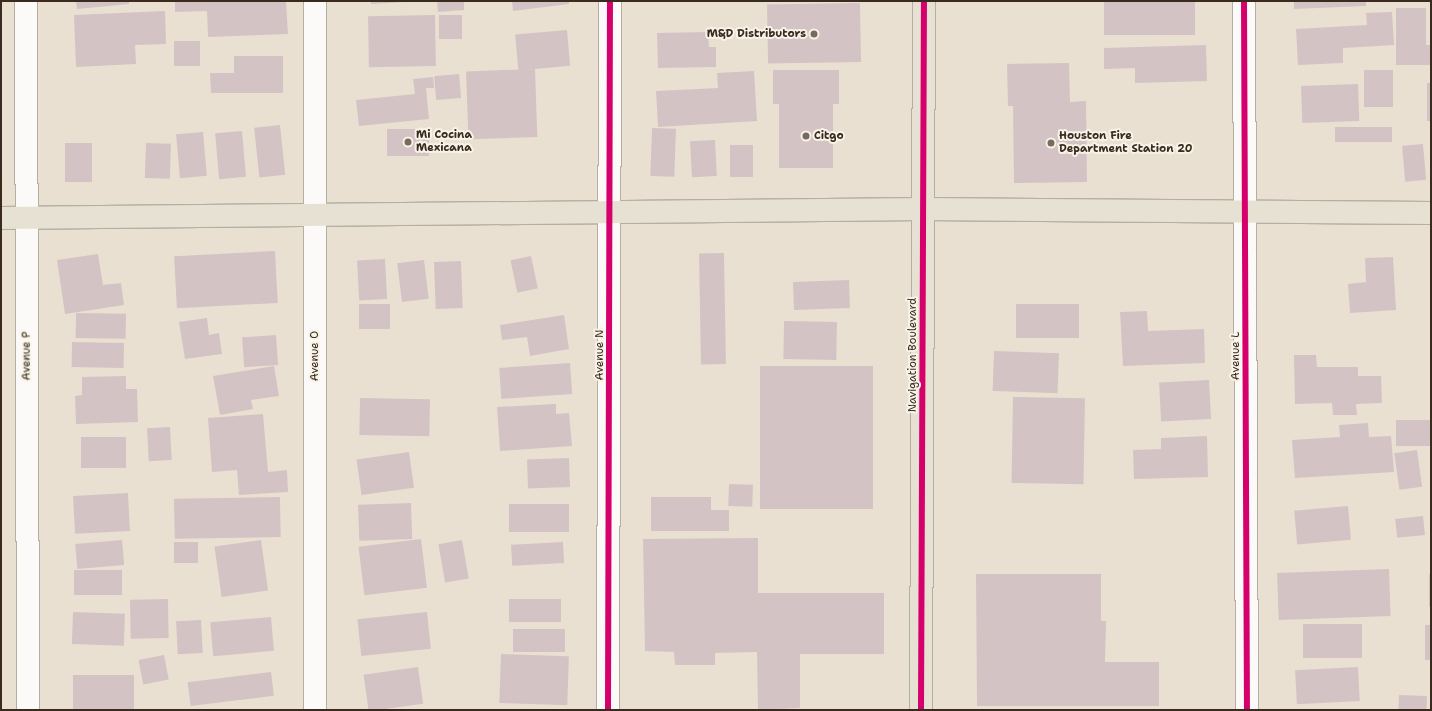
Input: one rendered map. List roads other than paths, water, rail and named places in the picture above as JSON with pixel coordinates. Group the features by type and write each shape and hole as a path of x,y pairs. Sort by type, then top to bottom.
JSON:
{"main road":[{"name":"Navigation Boulevard","path":"920,710 924,1"},
{"path":"1,218 924,209 1431,213"}],"street":[{"name":"Avenue P","path":"26,1 28,710"},
{"name":"Avenue O","path":"315,1 315,710"},
{"name":"Avenue N","path":"608,710 610,1"},
{"name":"Avenue L","path":"1244,1 1247,710"}],"place":[{"name":"M&D Distributors","path":"814,34"},
{"name":"Citgo","path":"806,136"},
{"name":"Mi Cocina Mexicana","path":"408,142"},
{"name":"Houston Fire Department Station 20","path":"1051,143"}]}
